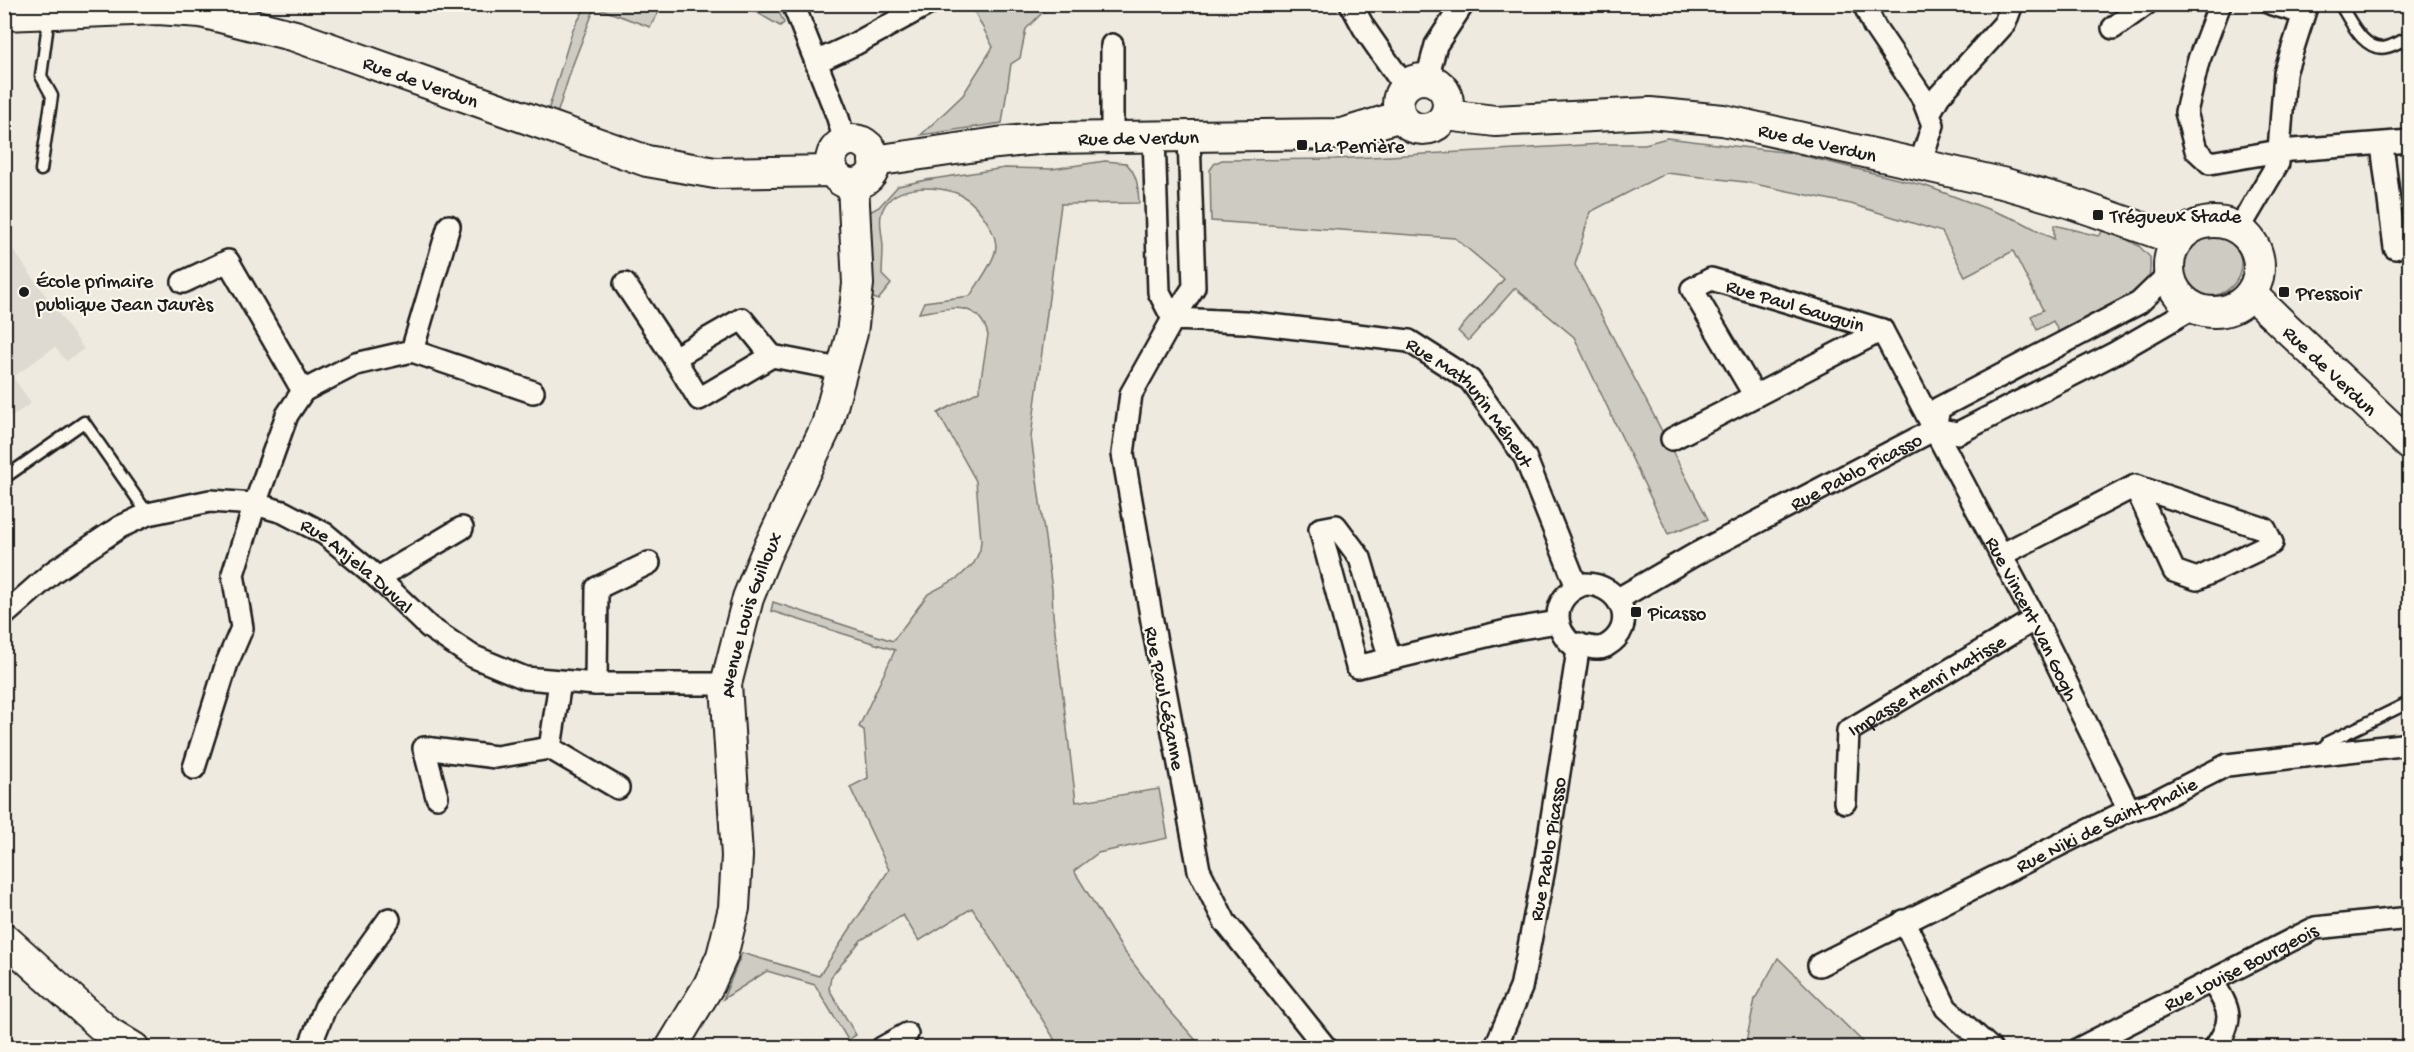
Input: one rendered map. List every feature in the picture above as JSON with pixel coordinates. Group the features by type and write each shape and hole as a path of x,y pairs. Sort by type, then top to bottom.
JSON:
{"street":[{"path":"793,4 845,141"},
{"path":"816,62 855,44 928,4"},
{"path":"1351,4 1364,28 1416,83 1441,86 1446,92 1448,108 1446,115 1435,127 1428,129 1412,127 1401,116 1398,100 1416,83 1436,45 1463,4"},
{"path":"1864,4 1874,26 1922,97 1933,125 1920,164"},
{"path":"1929,114 1939,96 2005,23 2012,4"},
{"path":"2113,28 2146,4"},
{"path":"2220,4 2198,62 2186,112 2196,150 2210,163 2279,151 2382,145 2409,141"},
{"path":"2240,229 2278,163 2285,73 2305,9 2272,4"},
{"name":"Rue de Verdun","path":"4,15 200,8 296,36 647,160 715,173 843,177"},
{"path":"1112,45 1112,136"},
{"name":"Rue de Verdun","path":"1446,115 1495,121 1661,114 1723,120 2006,184 2068,201 2178,240"},
{"name":"Rue de Verdun","path":"874,161 1047,138 1342,134 1401,116"},
{"path":"1154,135 1159,292 1173,319"},
{"name":"Rue Paul Cézanne","path":"1189,137 1194,287 1173,319 1131,394 1123,454 1199,870 1225,922 1326,1047"},
{"path":"845,141 865,143 873,154 871,174 860,182 843,177 831,164 834,150 845,141"},
{"path":"2382,145 2395,248"},
{"name":"Avenue Louis Guilloux","path":"671,1047 709,985 722,956 734,908 737,856 726,684 748,598 765,556 827,425 852,333 858,284 843,177"},
{"path":"2207,223 2227,224 2240,229 2257,252 2260,267 2251,294 2242,303 2224,311 2205,312 2181,300 2173,288 2169,274 2172,250 2178,240 2188,230 2207,223"},
{"path":"412,351 449,226"},
{"path":"183,282 228,261 303,391"},
{"name":"Rue Pablo Picasso","path":"1935,429 1939,408 2139,303 2169,274"},
{"name":"Rue Paul Gauguin","path":"1755,396 1692,289 1711,279 1882,330 1935,429"},
{"path":"625,284 699,399 772,356"},
{"name":"Rue de Verdun","path":"2251,294 2409,445"},
{"name":"Rue Pablo Picasso","path":"1618,598 1694,555 1935,429 1958,433 2115,353 2193,308"},
{"name":"Rue Mathurin Méheut","path":"1173,319 1244,322 1409,342 1470,380 1525,457 1576,587"},
{"path":"674,358 742,320 772,356 829,367 842,372"},
{"name":"Rue Paul Gauguin","path":"1672,439 1882,330"},
{"path":"194,768 227,663 242,628 233,574 287,415 303,391 356,364 412,351 533,393"},
{"name":"Rue Vincent Van Gogh","path":"1935,429 2035,619 2129,810"},
{"path":"2001,555 2135,486 2265,529 2272,543 2197,579 2174,572 2135,486"},
{"name":"Rue Anjela Duval","path":"4,615 53,572 120,527 148,514 210,501 255,504 284,512 325,534 378,578 429,627 472,656 525,678 596,684 726,684"},
{"path":"1390,659 1360,558 1336,526 1320,528 1356,667 1390,659 1515,629 1558,622"},
{"path":"378,578 462,528"},
{"path":"596,684 597,588 650,563"},
{"path":"1586,584 1604,587 1618,598 1623,609 1624,620 1621,631 1614,640 1594,649 1579,644 1574,645 1567,639 1558,622 1558,611 1562,601 1576,587 1586,584"},
{"name":"Impasse Henri Matisse","path":"1845,802 1848,731 2035,619"},
{"name":"Rue Pablo Picasso","path":"1495,1047 1521,988 1544,869 1579,644"},
{"path":"550,748 560,682"},
{"name":"Rue Niki de Saint-Phalie","path":"1819,965 2129,810 2152,802 2227,765 2409,744"},
{"path":"437,797 424,748 496,757 550,748 618,788"},
{"name":"Rue Louise Bourgeois","path":"2080,1047 2315,928 2409,918"},
{"path":"309,1047 325,1008 389,919"},
{"path":"1904,921 1946,1008 1990,1047"},
{"path":"4,938 108,1032 134,1047"},
{"path":"2212,981 2228,1008 2226,1031 2215,1047"},
{"path":"882,1047 906,1034"}],"lane":[{"path":"2340,4 2366,43 2378,48 2387,47 2409,37"},
{"path":"42,170 52,96 41,76 50,13"},
{"path":"4,478 84,422 148,514"},
{"path":"2317,755 2328,742 2409,702"}],"shaded area":[{"path":"587,5 663,5 650,27 595,7 557,114 548,111 573,29"},
{"path":"744,5 776,5 784,23 780,26"},
{"path":"971,5 1050,5 1026,29 1020,58 1011,64 1002,123 921,135 963,95 993,47"},
{"path":"1667,138 1792,153 1926,186 2020,221 2054,239 2054,225 2098,236 2106,228 2139,246 2150,257 2149,277 2138,293 2060,335 2053,321 2037,330 2031,316 2043,310 2013,251 1965,276 1942,232 1851,204 1745,182 1666,173 1590,212 1575,265 1708,519 1668,534 1574,337 1515,288 1468,341 1458,331 1504,279 1455,238 1211,221 1210,170 1215,163 1222,160 1335,159 1602,144 1645,144"},
{"path":"1105,161 1126,163 1137,182 1139,203 1061,204 1031,437 1052,589 1053,615 1076,802 1159,789 1168,838 1098,853 1074,871 1121,947 1168,1009 1202,1047 1056,1047 1052,1035 972,908 919,941 903,915 861,940 831,977 829,989 856,1035 848,1040 815,985 767,971 723,999 742,953 819,976 889,870 850,787 868,778 864,730 859,727 895,650 771,611 773,602 893,641 928,594 958,578 974,563 980,550 976,481 938,413 979,391 988,335 984,323 970,311 951,308 919,313 924,302 970,296 993,258 996,249 995,238 980,212 961,195 951,191 927,188 903,192 893,197 881,215 882,275 891,284 878,300 872,297 867,285 868,213 879,207 898,186 1005,168 1052,169"},
{"path":"2203,232 2215,232 2232,241 2239,252 2241,264 2239,276 2232,287 2215,296 2203,296 2191,291 2182,282 2177,270 2177,258 2182,246 2191,237"},
{"name":"École primaire publique Jean Jaurès","path":"4,237 84,349 66,361 55,347 13,377 31,403 5,422"},
{"path":"1778,958 1868,1047 1745,1047 1755,999"}],"place":[{"name":"La Perrière","path":"1302,145"},
{"name":"Trégueux Stade","path":"2098,215"},
{"name":"École primaire publique Jean Jaurès","path":"24,292"},
{"name":"Pressoir","path":"2284,292"},
{"name":"Picasso","path":"1636,612"}]}
